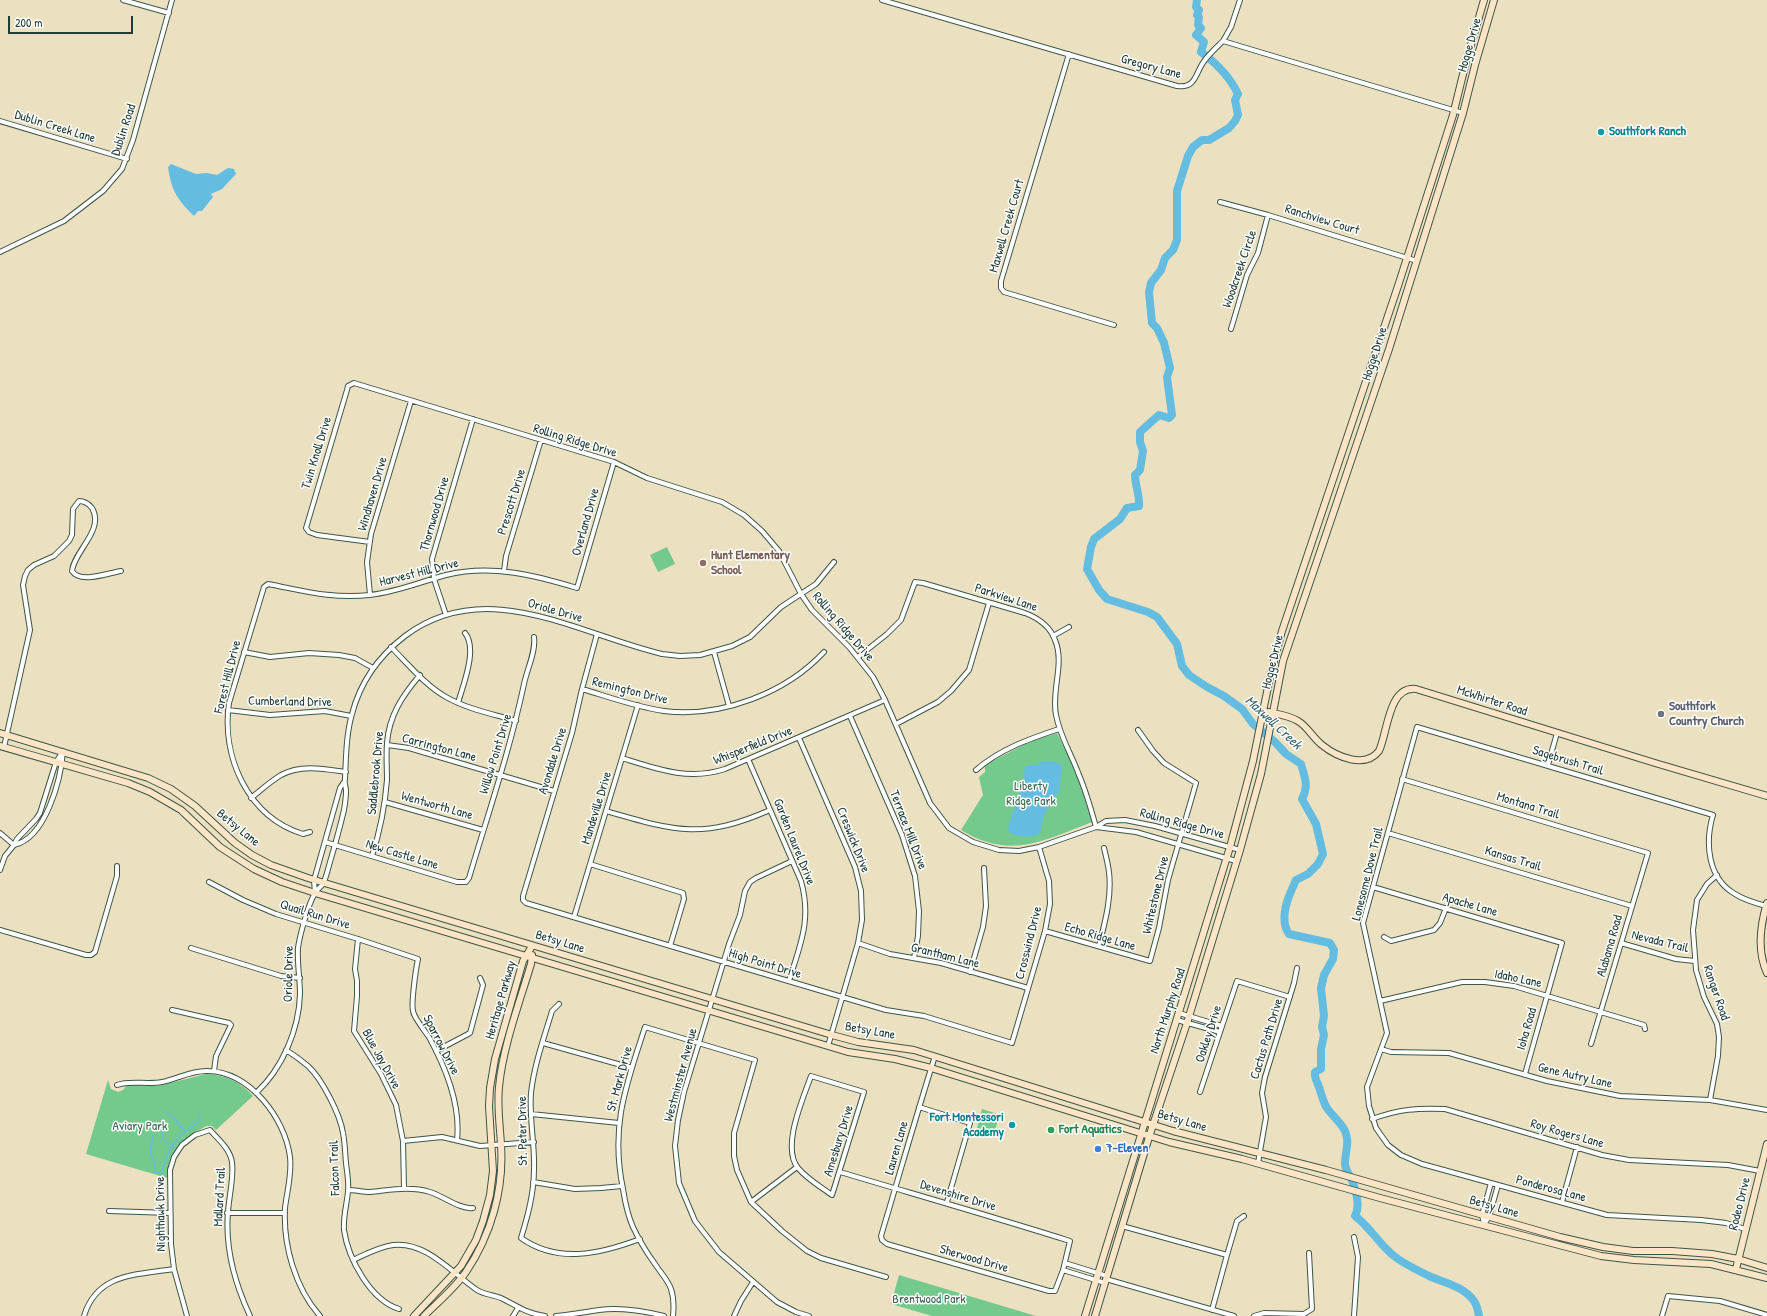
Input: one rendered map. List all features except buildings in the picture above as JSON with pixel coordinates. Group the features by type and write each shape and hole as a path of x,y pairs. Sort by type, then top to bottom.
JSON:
{"main road":[{"name":"Hogge Drive","path":"1262,714 1282,631 1370,376 1454,110 1484,0"},
{"name":"Hogge Drive","path":"1272,713 1283,661 1329,521 1379,378 1417,260 1463,113 1494,0"},
{"path":"1370,376 1379,378"},
{"path":"1320,518 1329,521"},
{"name":"McWhirter Road","path":"1262,714 1272,713 1297,720 1329,750 1348,758 1361,761 1371,758 1380,750 1395,700 1401,692 1409,689 1420,690 1767,796"},
{"name":"North Murphy Road","path":"1096,1316 1149,1136 1188,1019 1240,850 1261,774 1272,713"},
{"name":"North Murphy Road","path":"1085,1316 1140,1134 1230,847 1257,743 1262,714"},
{"name":"Betsy Lane","path":"0,733 124,769 154,780 171,789 195,806 235,843 252,855 271,865 323,883 832,1035 858,1042 914,1050 1153,1125 1326,1170 1489,1217 1602,1247 1633,1251 1692,1253 1738,1259 1767,1268"},
{"name":"Betsy Lane","path":"2,746 128,783 165,799 181,810 220,847 248,866 269,877 315,893 848,1052 895,1059 931,1068 1140,1134 1258,1163 1380,1198 1484,1224 1601,1256 1634,1260 1711,1264 1736,1269 1767,1278"},
{"path":"1767,905 1762,922 1760,946 1767,972"},
{"name":"Heritage Parkway","path":"424,1316 461,1278 483,1242 496,1208 501,1179 501,1145 497,1104 501,1069 532,946"},
{"name":"Heritage Parkway","path":"414,1316 461,1266 476,1240 483,1221 492,1183 492,1145 489,1106 491,1078 523,961 529,957"},
{"path":"608,981 612,970"},
{"path":"1007,1092 1010,1080"},
{"path":"1076,1114 1080,1102"},
{"name":"Rodeo Drive","path":"1736,1269 1767,1144"}],"street":[{"path":"122,0 169,13"},
{"name":"Dublin Road","path":"0,252 46,231 71,216 112,182 119,174 127,159 172,0"},
{"name":"Gregory Lane","path":"882,0 1164,83 1183,86 1193,82 1205,59 1223,41 1240,0"},
{"path":"1223,41 1463,113"},
{"name":"Maxwell Creek Court","path":"1069,54 1001,280 1001,288 1004,292 1114,325"},
{"name":"Dublin Creek Lane","path":"0,121 127,159"},
{"name":"Ranchview Court","path":"1220,202 1417,260"},
{"name":"Woodcreek Circle","path":"1231,330 1247,275 1258,253 1268,215"},
{"name":"Rolling Ridge Drive","path":"347,390 348,386 354,383 614,462 647,478 711,498 744,515 762,531 779,551 801,594 820,619 858,657 872,677 885,700 930,803 949,828 973,842 998,850 1019,851 1039,847 1096,827 1106,821 1126,820 1139,822 1240,850"},
{"name":"Twin Knoll Drive","path":"347,390 306,528 311,533 332,538 370,542"},
{"name":"Windhaven Drive","path":"370,595 367,562 370,542 411,401"},
{"name":"Thornwood Drive","path":"446,615 434,579 432,567 434,549 473,420"},
{"name":"Prescott Drive","path":"504,570 506,556 541,440"},
{"name":"Overland Drive","path":"577,588 614,462"},
{"path":"2,746 7,735 30,630 23,585 25,576 28,570 34,565 54,556 69,541 72,535 73,509 78,502 83,501 90,506 94,512 95,518 90,535 74,561 72,571 74,574 85,578 121,572"},
{"name":"Oriole Drive","path":"315,893 314,880 340,788 344,782 351,716 361,688 373,668 392,647 421,626 446,615 481,609 513,610 668,655 690,656 714,652 732,646 750,637 781,607 821,580 834,562"},
{"name":"Harvest Hill Drive","path":"265,585 320,595 370,595 396,591 434,579 467,571 504,570 577,588"},
{"name":"Parkview Lane","path":"858,657 887,634 901,620 915,582 923,583 1024,613 1038,619 1047,626 1053,636 1058,653 1054,702 1059,729 1079,774 1096,827"},
{"name":"Forest Hill Drive","path":"265,585 262,590 228,710 227,727 233,760 240,779 251,798 270,816 283,825 303,834 310,832"},
{"path":"896,724 938,702 951,691 969,670 990,603"},
{"path":"1053,636 1069,628"},
{"path":"458,703 468,669 470,653 470,639 465,633"},
{"name":"Avondale Drive","path":"524,892 572,733 597,634"},
{"name":"Willow Point Drive","path":"470,876 516,721 524,683 535,645 534,637"},
{"path":"392,647 436,691 458,703 516,721"},
{"path":"244,652 270,657 309,653 339,655 362,661 373,668"},
{"path":"714,652 729,706"},
{"name":"Remington Drive","path":"582,689 638,705 666,711 688,712 729,706 748,700 786,682 809,666 824,652"},
{"name":"Saddlebrook Drive","path":"372,856 385,802 387,745 391,722 398,704 420,675"},
{"name":"Whisperfield Drive","path":"622,758 667,772 703,775 720,771 885,700"},
{"name":"Mandeville Drive","path":"574,917 638,705"},
{"name":"Cumberland Drive","path":"228,710 270,714 326,711 351,716"},
{"name":"Terrace Mill Drive","path":"850,716 902,835 916,876 919,911 918,936 914,958"},
{"name":"Sagebrush Trail","path":"1417,727 1713,815 1708,829 1709,859 1717,875"},
{"name":"Lonesome Dove Trail","path":"1372,1119 1367,1087 1387,1033 1363,923 1417,727"},
{"path":"976,770 984,763 1016,744 1059,729"},
{"name":"Whitestone Drive","path":"1138,730 1153,751 1164,763 1196,783 1178,844 1150,962"},
{"path":"1548,765 1557,733"},
{"name":"Creswick Drive","path":"799,738 855,867 861,891 862,920 858,944 828,1046"},
{"name":"Carrington Lane","path":"387,745 404,747 554,791"},
{"path":"0,870 5,856 17,839 38,817 63,751"},
{"name":"Garden Laurel Drive","path":"748,759 792,861 803,891 806,916 802,938 789,982"},
{"path":"0,833 14,844 20,844 30,836 43,821 55,787 59,763"},
{"path":"251,798 282,775 299,769 320,769 346,772"},
{"name":"Montana Trail","path":"1402,779 1648,853"},
{"name":"Oriole Drive","path":"256,1094 270,1079 286,1050 298,1013 300,978 298,949 304,923 315,893 323,883 335,845 345,802 346,789 344,782"},
{"path":"49,786 55,787"},
{"name":"Wentworth Lane","path":"385,802 484,830"},
{"path":"606,811 656,826 690,830 710,829 732,825 770,810"},
{"path":"38,817 43,821"},
{"name":"Rolling Ridge Drive","path":"1096,827 1136,832 1236,861"},
{"name":"Kansas Trail","path":"1388,832 1632,906"},
{"name":"New Castle Lane","path":"325,842 461,883 466,882 470,876"},
{"name":"Crosswind Drive","path":"1012,1043 1045,931 1050,904 1049,881 1039,847"},
{"path":"1099,946 1110,893 1109,872 1104,848"},
{"name":"Alabama Road","path":"1591,1044 1648,853"},
{"name":"Westminster Avenue","path":"792,861 762,874 747,886 740,915 712,999 700,1044 684,1092 678,1120 676,1146 679,1183 694,1221 719,1252 777,1302 796,1314 809,1316"},
{"path":"590,864 681,891 684,894 670,946"},
{"path":"0,930 86,955 91,955 95,952 117,876 117,866"},
{"path":"970,972 983,927 986,906 984,868"},
{"path":"1717,875 1724,886 1734,894 1749,901 1767,905"},
{"name":"Ranger Road","path":"1710,1100 1718,1056 1719,1037 1717,1024 1704,997 1696,970 1693,930 1697,900 1706,884 1717,875"},
{"name":"Quail Run Drive","path":"209,882 256,906 276,914 358,939 418,960"},
{"name":"Apache Lane","path":"1373,887 1562,943"},
{"name":"High Point Drive","path":"524,892 523,898 526,902 574,917 843,998 886,1010 924,1016 1012,1043"},
{"path":"1384,937 1391,941 1434,930 1440,923 1446,908"},
{"name":"Echo Ridge Lane","path":"1045,931 1150,962"},
{"name":"Blue Jay Drive","path":"358,939 355,969 357,996 354,1031 381,1074 396,1105 403,1141 404,1188"},
{"name":"Ioha Road","path":"1524,1074 1562,943"},
{"name":"Nevada Trail","path":"1621,943 1676,959 1695,961"},
{"name":"Grantham Lane","path":"858,944 890,954 941,963 1028,988"},
{"path":"191,948 281,976 300,978"},
{"name":"Sparrow Drive","path":"418,960 413,1012 436,1051 448,1078 459,1123 457,1140"},
{"name":"Cactus Path Drive","path":"1258,1163 1266,1117 1262,1093 1265,1077 1290,997 1297,968"},
{"path":"436,1051 470,1033 483,985 480,978"},
{"name":"Oakley Drive","path":"1200,1092 1236,981 1290,997"},
{"name":"Idaho Lane","path":"1380,1001 1462,982 1485,982 1514,986 1547,995 1644,1025 1645,1029"},
{"name":"St. Peter Drive","path":"559,1004 552,1011 535,1070 531,1093 531,1114 534,1142 533,1182 527,1217 521,1238 543,1251 563,1254 598,1252 617,1248 640,1239"},
{"path":"172,1010 229,1022 231,1025 216,1056 214,1071"},
{"path":"1178,1016 1222,1026"},
{"path":"1178,1016 1220,1032"},
{"name":"St. Mark Drive","path":"673,1316 675,1303 671,1288 648,1255 633,1226 622,1186 617,1144 619,1123 624,1093 645,1027 700,1044"},
{"path":"543,1043 632,1068"},
{"path":"700,1044 755,1060 734,1133 734,1156 737,1170 751,1202 782,1231 821,1258 886,1277"},
{"name":"Gene Autry Lane","path":"1381,1049 1391,1052 1449,1053 1524,1074 1620,1096 1710,1100 1767,1110"},
{"name":"Falcon Trail","path":"286,1050 310,1067 333,1106 343,1132 348,1190 344,1228 346,1242 353,1260 359,1273 374,1291 390,1306 398,1308"},
{"name":"Lauren Lane","path":"887,1244 882,1240 881,1236 935,1056"},
{"path":"116,1085 126,1082 159,1083 197,1072 214,1071 226,1073 241,1080 256,1094 276,1119 288,1146 290,1175 285,1213 288,1248 294,1271 304,1293 320,1316"},
{"name":"Amesbury Drive","path":"811,1076 864,1092 840,1172 832,1195 797,1167 791,1150 792,1135 811,1076"},
{"path":"919,1107 970,1124 948,1202"},
{"name":"Roy Rogers Lane","path":"1372,1119 1392,1112 1419,1108 1445,1110 1629,1160 1728,1165 1760,1171"},
{"path":"531,1114 619,1123"},
{"name":"Ponderosa Lane","path":"1372,1119 1376,1128 1388,1145 1401,1155 1422,1164 1607,1215 1701,1220 1726,1223 1745,1229"},
{"name":"Nighthawk Drive","path":"187,1316 174,1268 170,1228 170,1170 174,1157 182,1145 195,1134 210,1130"},
{"name":"Mallard Trail","path":"210,1130 228,1150 232,1162 227,1213 228,1238 234,1273 244,1304 250,1316"},
{"path":"403,1141 442,1137 467,1144 501,1145 534,1142"},
{"path":"1562,1202 1577,1147"},
{"path":"751,1202 797,1167"},
{"name":"Devenshire Drive","path":"840,1172 948,1202 1070,1241 1065,1263"},
{"path":"533,1182 575,1189 622,1186"},
{"path":"1484,1224 1482,1215 1491,1183"},
{"path":"1484,1224 1489,1217 1498,1185"},
{"path":"348,1190 368,1192 404,1188 430,1192 450,1200 466,1209 473,1208"},
{"path":"109,1211 170,1213"},
{"path":"227,1213 285,1213"},
{"path":"1212,1310 1237,1221 1244,1216"},
{"path":"1122,1226 1227,1255"},
{"path":"1354,1237 1358,1257 1354,1316"},
{"name":"Sherwood Drive","path":"887,1244 1049,1291 1055,1291 1063,1270"},
{"path":"353,1260 375,1250 394,1245 414,1247 430,1254 479,1291 502,1298 518,1308 534,1315 545,1316"},
{"path":"1254,1316 1264,1313 1304,1314 1312,1309 1309,1253"},
{"path":"1106,1279 1096,1280 1063,1270 1065,1263 1098,1273 1106,1279 1234,1316"},
{"path":"84,1316 90,1299 103,1286 117,1279 174,1268"},
{"path":"734,1316 741,1301 753,1282"},
{"path":"1662,1316 1668,1296 1720,1301 1767,1315"},
{"path":"513,1316 518,1308"},
{"path":"556,1316 600,1310 649,1312 664,1316"}],"green space":[{"path":"667,547 675,564 658,572 650,555"},
{"name":"Liberty Ridge Park","path":"1057,733 1078,776 1092,822 1042,841 1011,846 995,844 979,839 961,830 983,795 979,777 985,772 985,765 1029,742"},
{"name":"Aviary Park","path":"206,1074 226,1077 243,1086 253,1096 216,1130 212,1126 206,1126 181,1143 176,1148 170,1161 167,1178 86,1154 108,1080 111,1089 118,1092 123,1090 127,1085 158,1086"},
{"path":"982,1109 1004,1116 1003,1121 998,1120 994,1133 977,1128"},
{"name":"Brentwood Park","path":"899,1275 1036,1316 932,1316 891,1304"}],"water":[{"path":"171,164 196,174 207,173 217,175 228,168 234,169 236,174 222,189 211,194 213,197 202,211 198,211 194,216 179,199 173,188 168,167"},
{"path":"1052,761 1061,764 1062,768 1059,792 1051,802 1044,815 1040,833 1034,836 1025,837 1012,834 1009,832 1008,827 1017,796 1022,790 1022,781 1025,777 1023,773 1027,765 1037,765 1040,762"}],"waterway":[{"name":"Maxwell Creek","path":"1197,0 1196,7 1199,10 1197,15 1199,17 1198,25 1201,28 1196,35 1204,42 1201,52 1222,71 1235,88 1238,94 1235,100 1238,115 1229,128 1209,140 1202,140 1193,147 1188,156 1177,191 1177,240 1173,250 1165,258 1161,270 1151,283 1149,292 1152,323 1157,328 1164,343 1170,368 1167,377 1172,415 1169,418 1159,415 1140,432 1140,442 1143,451 1140,470 1135,475 1139,506 1127,508 1120,519 1094,539 1087,569 1099,590 1107,599 1148,612 1157,617 1177,644 1182,666 1189,675 1224,696 1242,709 1253,724 1275,742 1286,754 1301,764 1306,786 1302,799 1316,824 1323,854 1318,864 1308,874 1296,880 1290,893 1284,921 1289,934 1330,943 1334,950 1333,959 1324,975 1321,988 1324,1016 1322,1027 1324,1035 1321,1049 1321,1069 1315,1072 1315,1076 1326,1106 1345,1131 1347,1143 1345,1166 1353,1183 1358,1202 1355,1216 1398,1259 1429,1276 1459,1288 1470,1296 1475,1303 1479,1316"},
{"path":"166,1112 175,1119 185,1132"},
{"path":"153,1135 150,1152 154,1162 155,1172 161,1173 174,1143 182,1134 197,1123 200,1116 199,1114"},
{"path":"160,1125 163,1128 162,1138 171,1146"}],"place":[{"name":"Southfork Ranch","path":"1601,132"},
{"name":"Hunt Elementary School","path":"703,563"},
{"name":"Southfork Country Church","path":"1661,714"},
{"name":"Fort Montessori Academy","path":"1012,1125"},
{"name":"Fort Aquatics","path":"1051,1130"},
{"name":"7-Eleven","path":"1098,1149"}]}
